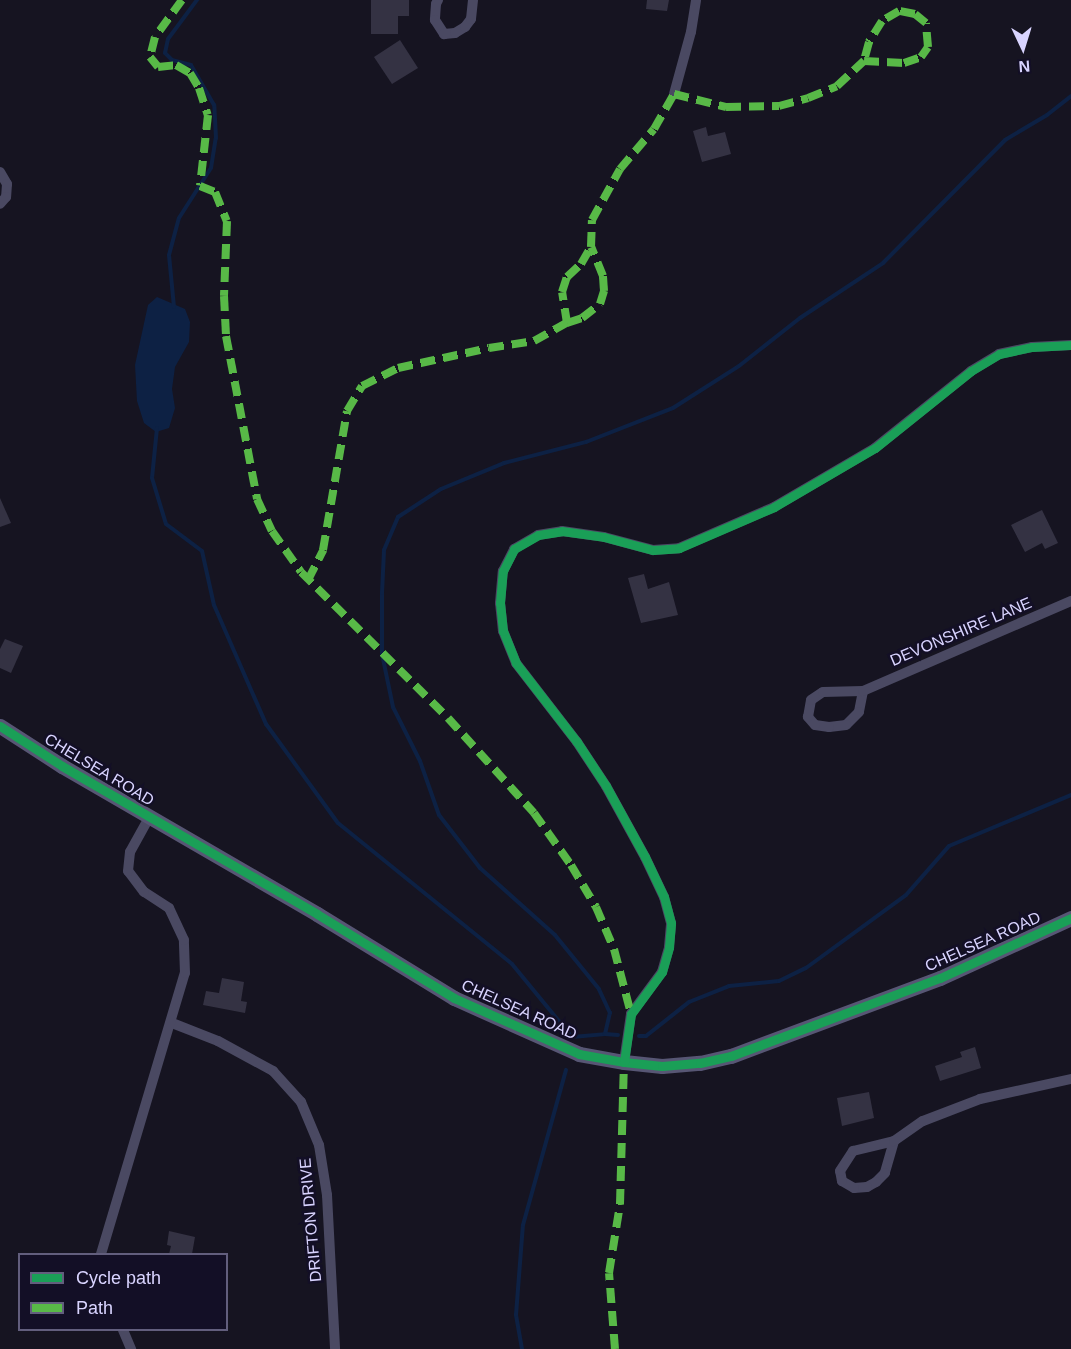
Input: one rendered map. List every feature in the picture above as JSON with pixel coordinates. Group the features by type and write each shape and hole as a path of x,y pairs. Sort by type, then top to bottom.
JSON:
{"street":[{"path":"438,0 435,20 444,34 455,33 465,27 471,19 473,0"},
{"path":"674,94 691,32 696,0"},
{"path":"0,172 7,184 6,197 0,204"},
{"path":"624,1062 631,1014 662,972 669,947 671,923 664,897 606,786 577,742 516,663 503,631 500,603 503,571 514,549 538,535 562,531 604,537 653,550 679,548 774,507 874,448 971,371 999,354 1032,347 1071,345"},
{"name":"DEVONSHIRE LANE","path":"863,691 859,712 846,725 829,727 815,725 808,717 811,700 823,692 863,691 1071,601"},
{"name":"CHELSEA ROAD","path":"0,726 149,818 317,914 454,998 579,1054 662,1066 700,1064 731,1056 940,978 1071,918"},
{"path":"101,1253 111,1215 172,1023 185,973 184,940 169,908 144,892 128,871 130,852 149,818"},
{"name":"DRIFTON DRIVE","path":"172,1023 218,1041 273,1071 301,1102 319,1145 327,1195 335,1349"},
{"path":"894,1141 885,1173 876,1182 854,1188 842,1181 840,1170 853,1151 894,1141 923,1121 980,1099 1071,1079"},
{"path":"124,1331 130,1349"}],"water":[{"path":"157,297 185,309 190,322 189,342 175,367 172,389 175,408 169,428 156,432 144,423 137,401 135,365 148,305"}],"building":[{"path":"371,0 409,0 409,16 398,16 398,34 371,34"},
{"path":"647,0 669,0 667,11 646,9"},
{"path":"400,40 418,68 392,84 374,57"},
{"path":"706,127 708,136 725,132 731,154 702,162 693,131"},
{"path":"0,498 11,523 0,527"},
{"path":"1042,510 1058,543 1045,549 1042,543 1025,552 1011,525"},
{"path":"644,574 648,589 669,582 678,615 641,623 628,578"},
{"path":"5,639 23,646 11,673 0,668 0,649"},
{"path":"222,978 244,982 241,1001 247,1002 245,1013 203,1005 206,991 219,993"},
{"path":"975,1047 981,1068 940,1081 935,1066 962,1057 960,1052"},
{"path":"869,1092 874,1118 842,1126 837,1098"},
{"path":"169,1231 195,1237 192,1253 169,1253 171,1246 167,1245"}],"waterway":[{"path":"174,307 169,255 179,218 211,168 216,138 214,105 191,65 172,60 165,53 168,39 197,0"},
{"path":"157,428 152,478 166,524 202,551 214,605 266,724 338,823 512,964 572,1037 605,1034 610,1013 599,989 555,935 480,868 439,815 420,761 393,707 382,654 382,593 384,550 398,517 441,489 504,463 586,442 673,408 739,366 800,318 883,263 1005,140 1047,115 1071,96"},
{"path":"639,1036 646,1036 689,1002 729,986 779,981 806,968 906,895 949,846 1071,795"},
{"path":"605,1034 618,1035"},
{"path":"522,1349 516,1315 523,1225 566,1070"}],"marked path":[{"path":"182,0 155,37 150,57 158,67 176,65 190,73 199,88 208,115 200,186 215,192 227,221 224,296 226,336 257,499 272,531 301,572 448,718 534,813 571,865 596,907 614,949 631,1014"},
{"path":"308,580 323,550 347,411 362,386 398,368 489,348 534,341 567,323 562,292 567,277 581,264 591,247 592,220 620,169 654,129 674,94 726,107 779,106 808,98 837,86 864,61 904,63 921,57 928,47 926,23 915,14 899,11 882,21 869,42 864,61"},
{"path":"567,323 582,318 600,304 604,291 603,276 591,247"},
{"path":"615,1349 609,1273 620,1204 624,1062"}],"cycle path":[{"path":"624,1062 631,1014 662,972 669,947 671,923 664,897 606,786 577,742 516,663 503,631 500,603 503,571 514,549 538,535 562,531 604,537 653,550 679,548 774,507 875,448 971,371 999,354 1032,347 1071,345"},
{"path":"0,726 62,766 317,914 454,998 579,1054 662,1066 700,1063 731,1056 940,978 1071,918"}]}
